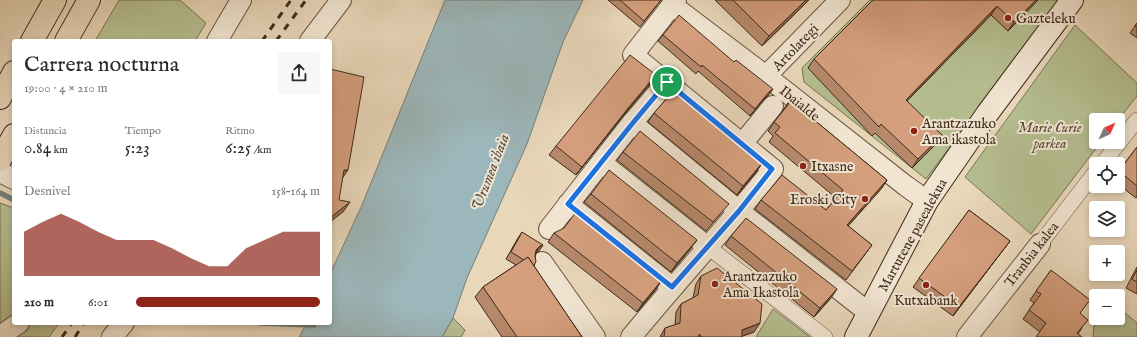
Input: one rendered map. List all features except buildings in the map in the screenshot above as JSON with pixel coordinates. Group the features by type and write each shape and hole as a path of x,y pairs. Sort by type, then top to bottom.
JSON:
{"highway":[{"path":"33,39 55,0"},
{"path":"67,39 89,0"},
{"path":"0,98 12,77"},
{"path":"0,160 12,139"}],"main road":[{"name":"Martutene pasealekua","path":"856,337 927,201 987,114 1072,0"}],"street":[{"path":"218,39 240,0"},
{"path":"312,39 341,0"},
{"name":"Artolategi","path":"766,76 840,0"},
{"path":"632,337 672,287 739,211 772,169 632,55 674,3"},
{"name":"Ibaialde","path":"674,3 927,201"},
{"path":"549,229 667,82"},
{"path":"742,144 773,106"},
{"path":"1108,157 1137,120"},
{"path":"632,124 739,211 869,313"},
{"path":"602,163 825,337"},
{"path":"0,172 12,178"},
{"name":"Tranbia kalea","path":"967,337 1089,180"},
{"path":"568,204 672,287"},
{"path":"542,262 595,337"},
{"path":"0,336 16,325"},
{"path":"112,337 122,325"}],"green space":[{"path":"119,0 180,0 206,23 196,39 96,39"},
{"name":"Arantzazuko Ama ikastola","path":"870,0 1059,0 926,179 804,82 802,68"},
{"name":"Marie Curie parkea","path":"1075,25 1137,83 1137,96 1124,113 1089,113 1089,149 1096,149 1031,234 965,177"},
{"path":"0,203 12,207 12,325 58,325 49,337 0,337"},
{"path":"773,309 810,337 756,337"},
{"path":"1125,313 1137,323 1137,337 1093,337 1094,325 1125,325"},
{"path":"453,318 465,330 461,337 442,337"}],"water":[{"name":"Urumea ibaia","path":"445,0 583,0 563,42 527,144 467,278 453,318 442,337 299,337 306,325 332,325 332,270 362,205"}],"waterway":[{"path":"0,193 12,199"}],"railway":[{"path":"263,39 291,0"},
{"path":"277,39 306,0"},
{"path":"62,337 71,325"},
{"path":"75,337 83,325"}],"place":[{"name":"Gazteleku","path":"1008,18"},
{"name":"Arantzazuko Ama ikastola","path":"914,131"},
{"name":"Itxasne","path":"803,166"},
{"name":"Eroski City","path":"865,199"},
{"name":"Arantzazuko Ama Ikastola","path":"715,284"},
{"name":"Kutxabank","path":"926,285"}],"route":[{"path":"667,82 772,169 739,211 672,287 568,204 667,82"}]}
